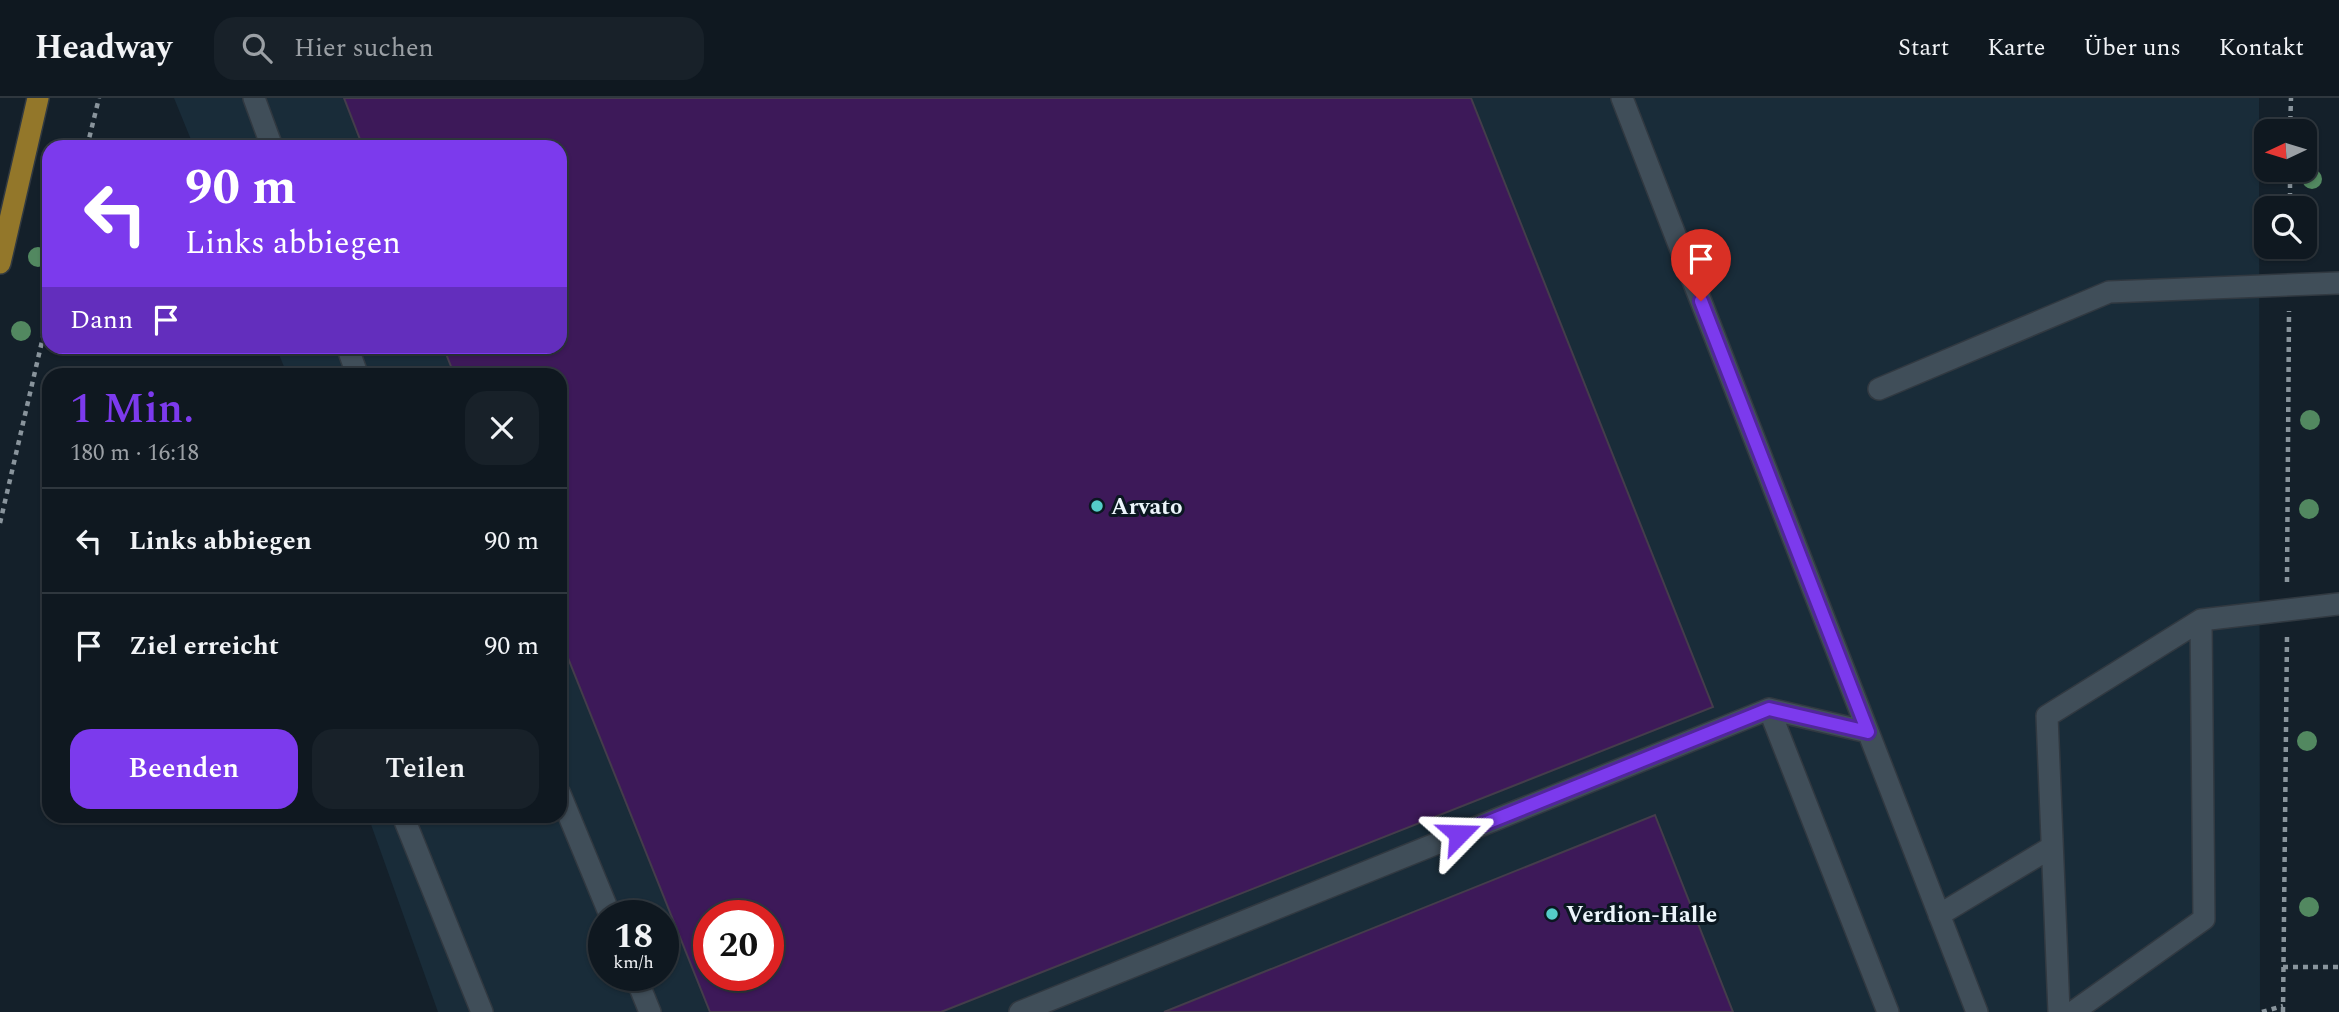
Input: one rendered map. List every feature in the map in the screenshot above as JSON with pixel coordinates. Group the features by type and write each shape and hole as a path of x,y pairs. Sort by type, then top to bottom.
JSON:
{"main road":[{"path":"0,263 38,98"}],"lane":[{"path":"254,98 269,140"},
{"path":"1622,98 1977,1012"},
{"path":"1879,389 2109,292 2339,283"},
{"path":"2059,1012 2047,716 2201,620 2339,604"},
{"path":"2073,1012 2204,919 2201,620"},
{"path":"1020,1012 1769,709 1868,732"},
{"path":"1769,709 1888,1012"},
{"path":"567,811 604,900"},
{"path":"406,823 482,1012"},
{"path":"1939,915 2052,847"},
{"path":"641,991 650,1012"}],"path":[{"path":"89,140 99,98"},
{"path":"2290,119 2291,98"},
{"path":"0,523 42,341"},
{"path":"2283,967 2339,967"},
{"path":"2262,1012 2283,1006"}],"shaded area":[{"path":"174,98 2259,98 2259,119 2254,119 2254,182 2259,182 2259,196 2254,196 2254,259 2259,259 2260,1012 438,1012 370,823 567,823 567,368 285,368 279,354 567,354 567,140 191,140"}],"building":[{"name":"Arvato","path":"344,98 1471,98 1713,707 941,1012 710,1012 702,991 784,991 784,900 693,900 693,970 679,935 679,900 665,900 567,655 567,368 452,368 446,354 567,354 567,140 360,140"},
{"name":"Verdion-Halle","path":"1655,815 1733,1012 1164,1012"}],"place":[{"name":"Arvato","path":"1097,506"},
{"name":"Verdion-Halle","path":"1552,914"}],"route":[{"path":"1459,834 1769,709 1868,732 1701,301"}]}
